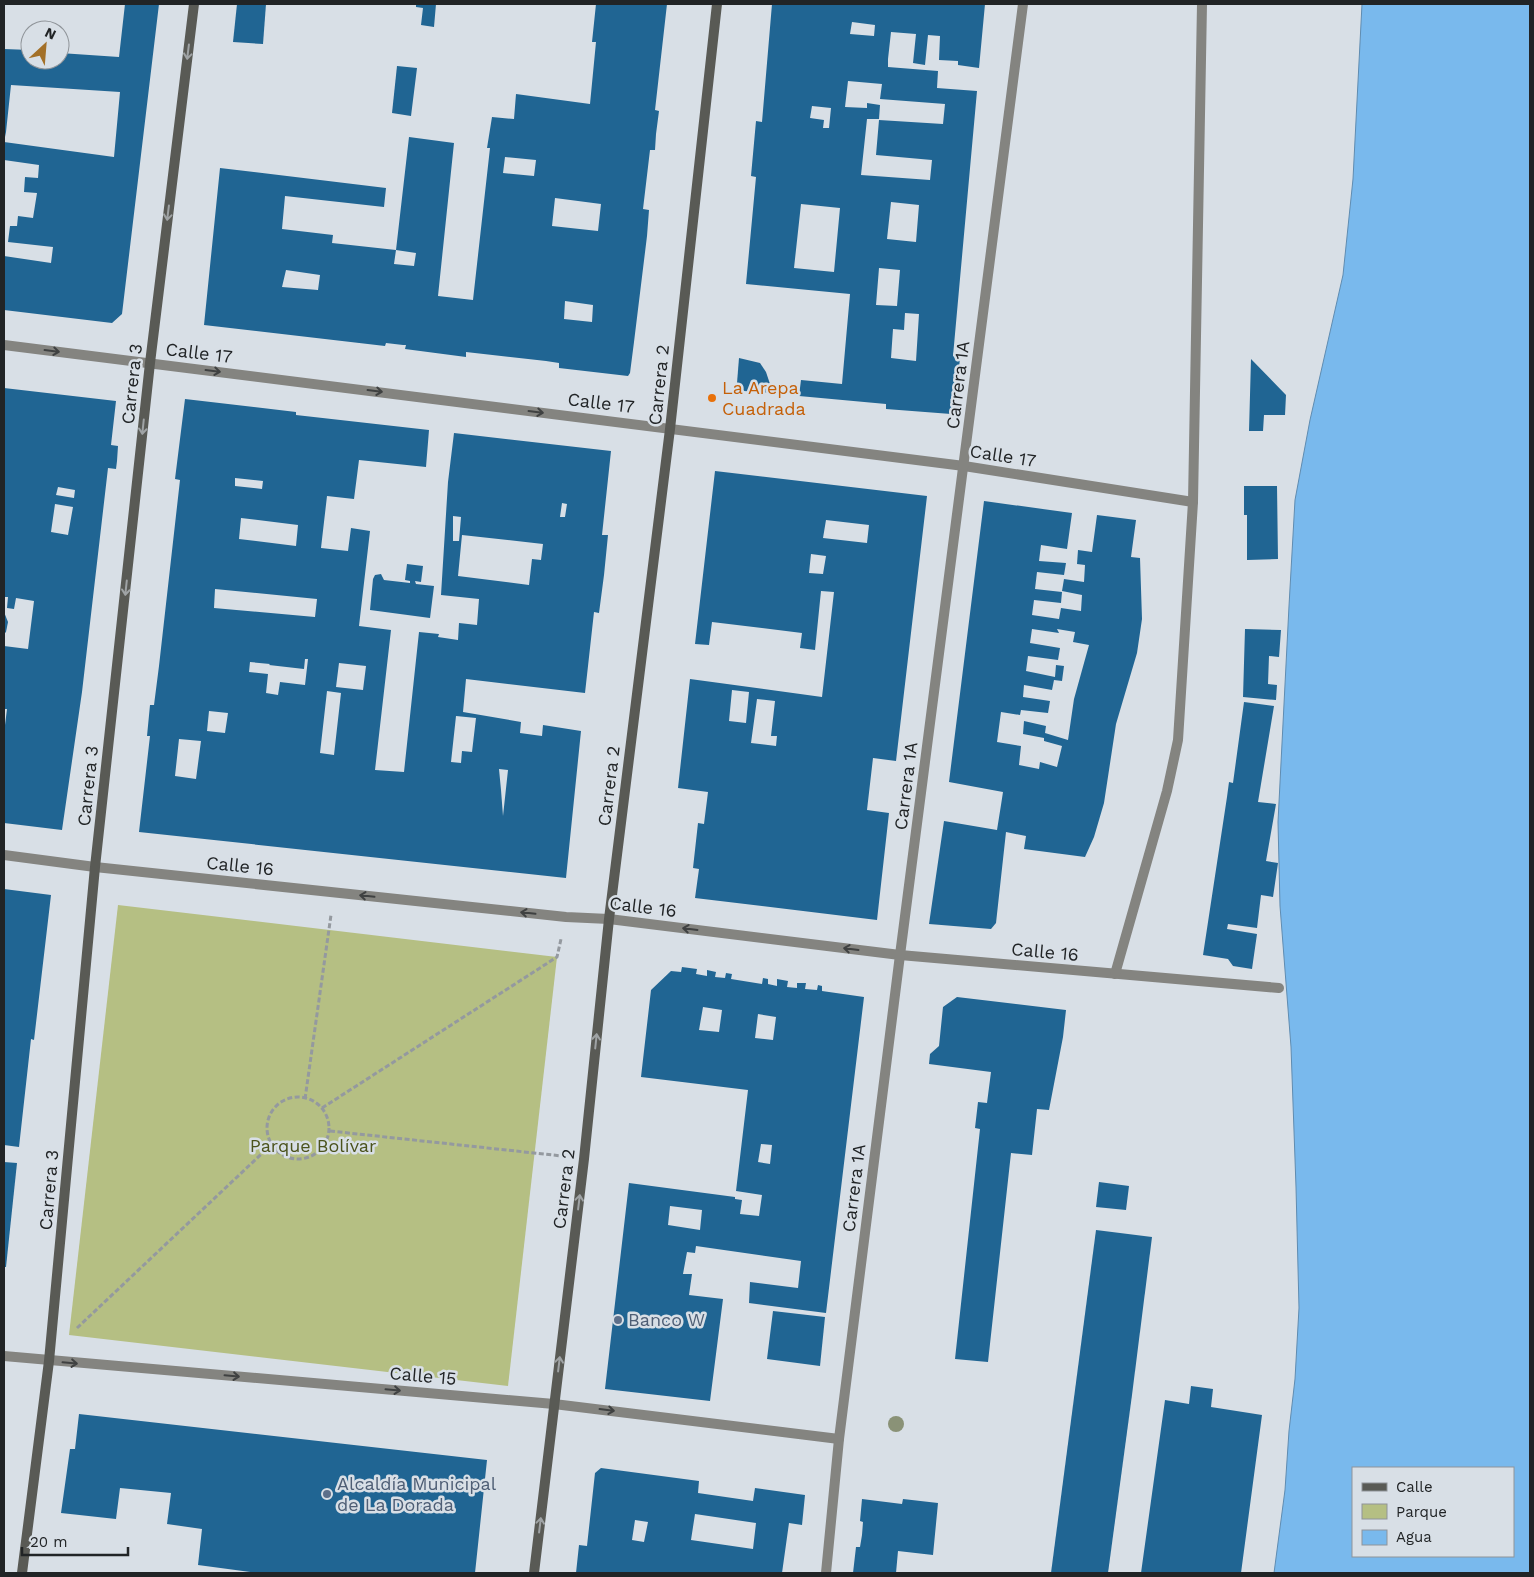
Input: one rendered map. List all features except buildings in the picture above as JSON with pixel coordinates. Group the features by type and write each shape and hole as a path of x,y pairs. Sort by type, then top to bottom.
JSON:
{"main road":[{"name":"Carrera 3","path":"22,1573 50,1361 95,867 150,363 194,4"},
{"name":"Carrera 2","path":"534,1573 584,1159 608,919 670,428 717,4"}],"street":[{"name":"Carrera 1A","path":"826,1573 839,1439 1023,4"},
{"path":"1115,974 1168,791 1178,740 1193,502 1202,4"},
{"name":"Calle 17","path":"4,345 964,466 1193,502"},
{"name":"Calle 16","path":"4,855 95,867 566,917 608,919 900,955 1279,988"},
{"name":"Calle 15","path":"4,1356 554,1404 839,1439"}],"path":[{"path":"305,1098 333,892"},
{"path":"322,1108 557,957 566,917"},
{"path":"305,1098 314,1101 322,1108 328,1119 330,1131 327,1142 319,1152 308,1158 296,1160 282,1155 275,1149 268,1136 267,1126 271,1112 278,1104 288,1099 305,1098"},
{"path":"330,1131 584,1159"},
{"path":"77,1328 272,1144"}],"green space":[{"name":"Parque Bolívar","path":"118,905 557,957 508,1386 69,1335"}],"water":[{"path":"1362,4 1530,4 1530,1573 1274,1573 1285,1490 1299,1308 1291,1047 1280,906 1278,822 1289,606 1295,500 1310,420 1343,275 1353,179"}],"place":[{"name":"La Arepa Cuadrada","path":"712,398"},
{"name":"Banco W","path":"618,1320"},
{"name":"Alcaldía Municipal de La Dorada","path":"327,1494"}]}
